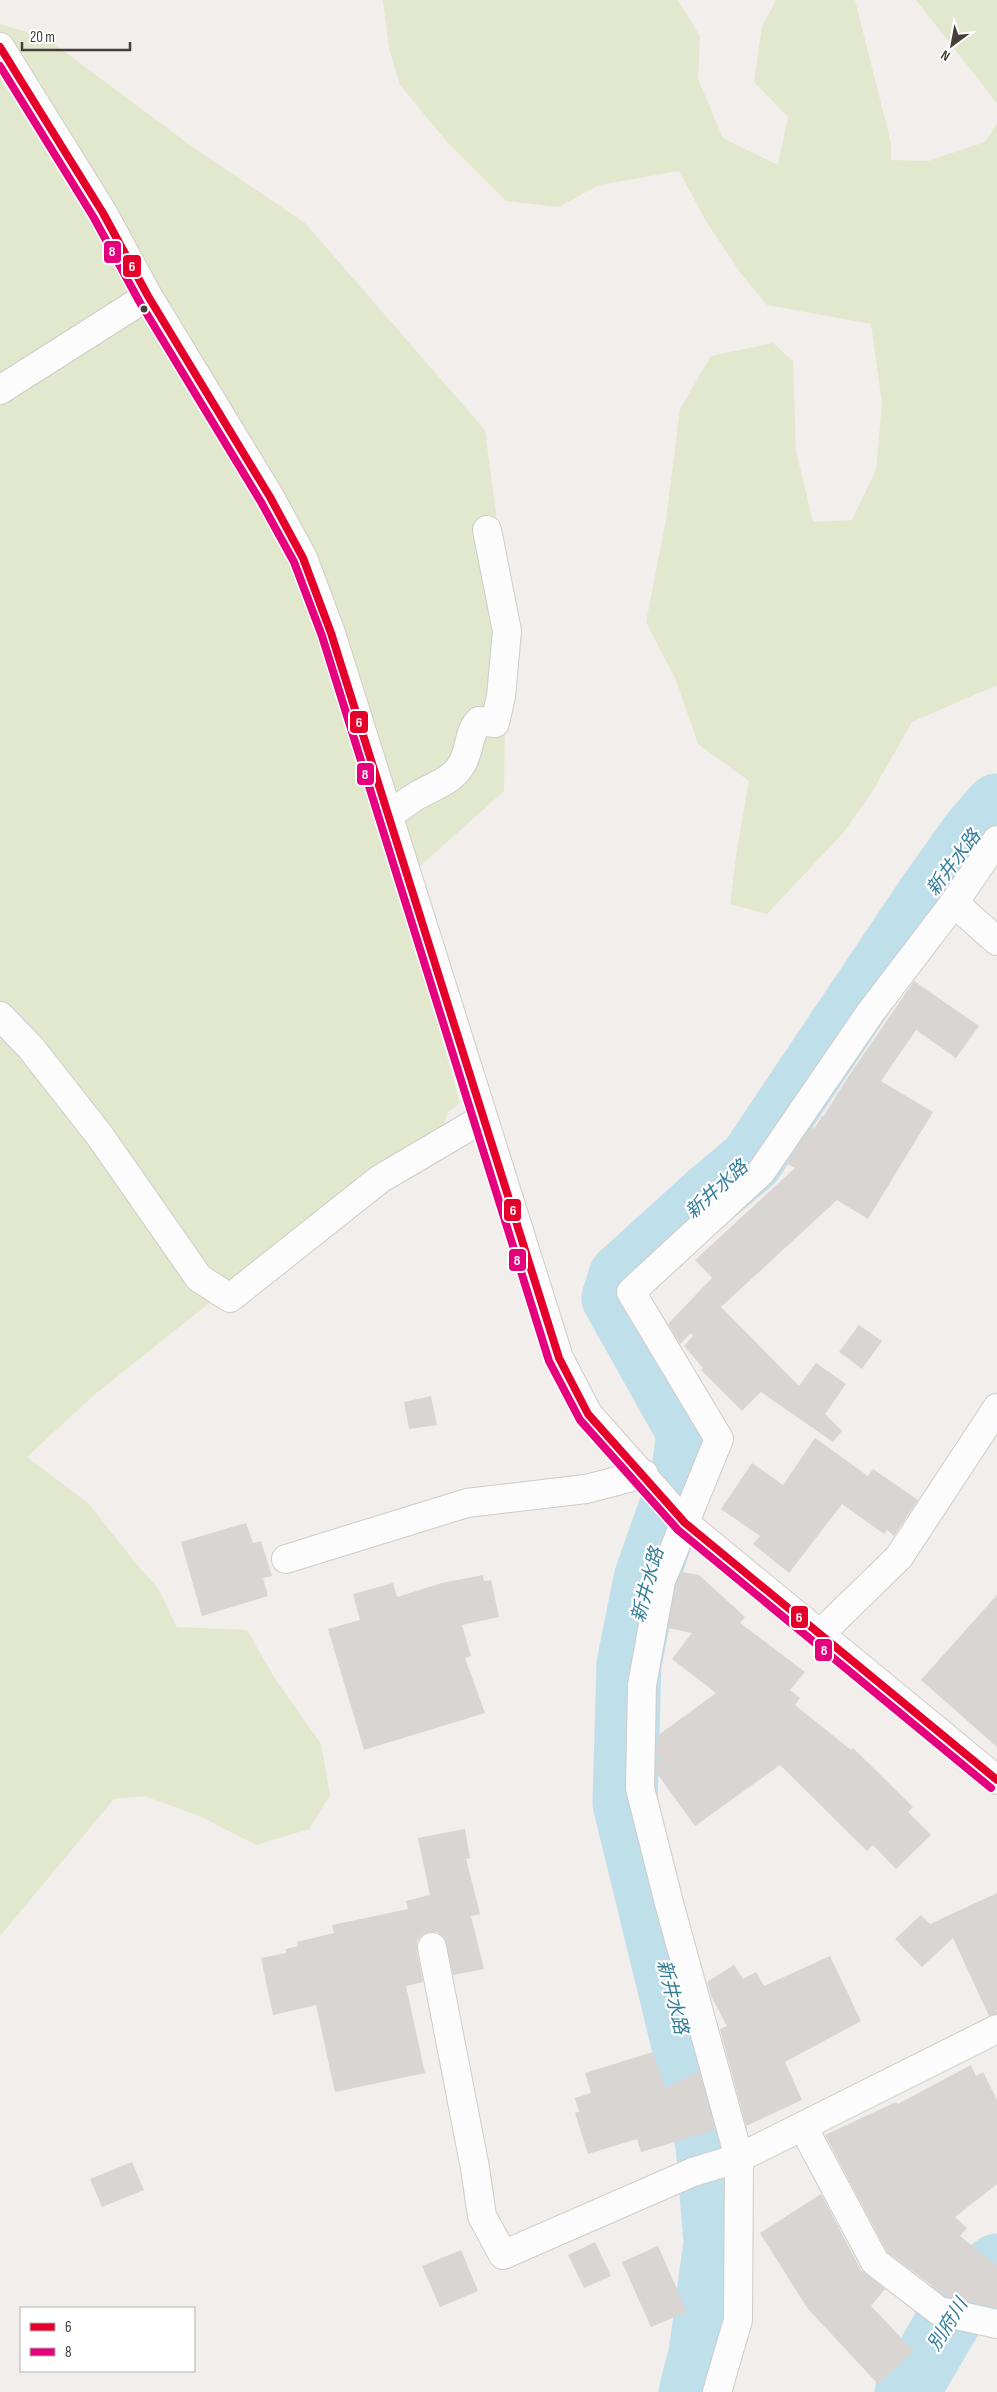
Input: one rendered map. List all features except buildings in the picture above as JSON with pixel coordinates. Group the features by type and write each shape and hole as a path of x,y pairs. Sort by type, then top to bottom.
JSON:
{"street":[{"path":"0,47 103,213 148,296 270,497 303,558 331,633 482,1119 559,1358 588,1414 644,1474 685,1523 997,1780"},
{"path":"0,390 148,296"},
{"path":"388,815 417,795 451,776 460,768 467,755 473,728 479,721 495,723 501,696 507,631 487,530"},
{"path":"717,2392 738,2320 739,2158 668,1903 640,1788 642,1685 662,1581 718,1439 631,1292 761,1172 870,1013 954,903 997,840"},
{"path":"954,903 997,941"},
{"path":"0,1016 31,1048 100,1136 199,1278 230,1298 380,1179 482,1119"},
{"path":"820,1634 899,1557 997,1408"},
{"path":"286,1559 467,1504 586,1489 644,1474"},
{"path":"432,1946 475,2168 482,2216 503,2255 693,2172 739,2158 997,2029"},
{"path":"803,2126 875,2262 939,2311 997,2324"}],"green space":[{"path":"383,0 678,0 700,36 698,79 723,138 778,165 788,117 754,82 762,27 776,0 855,0 891,143 891,160 928,161 985,142 997,124 997,685 912,722 872,792 844,832 767,914 730,904 749,781 698,744 676,680 646,622 666,520 680,409 711,356 773,343 793,361 796,451 813,522 852,520 876,470 882,403 871,324 767,305 739,271 706,221 679,171 599,185 559,207 506,201 449,144 400,85 389,48"},
{"path":"916,0 997,0 997,103"},
{"path":"0,24 46,38 194,148 305,223 485,430 507,596 504,791 400,884 460,1103 448,1112 440,1134 406,1146 94,1395 27,1457 88,1503 158,1588 177,1627 247,1630 274,1677 321,1744 330,1795 309,1829 256,1845 200,1816 144,1796 114,1799 0,1936"}],"waterway":[{"name":"新井水路","path":"691,2392 701,2354 716,2243 708,2144 625,1803 629,1664 646,1579 684,1471 689,1432 614,1298 621,1276 708,1197 751,1161 930,894 972,835 997,806"},
{"name":"別府川","path":"907,2392 962,2298 997,2266"}],"transit line":[{"name":"6","path":"0,47 103,213 148,296 270,497 303,558 331,633 559,1358 588,1414 685,1523 997,1780"},
{"name":"8","path":"0,66 94,218 139,301 261,502 294,562 322,636 549,1361 580,1420 678,1530 991,1788"}]}
